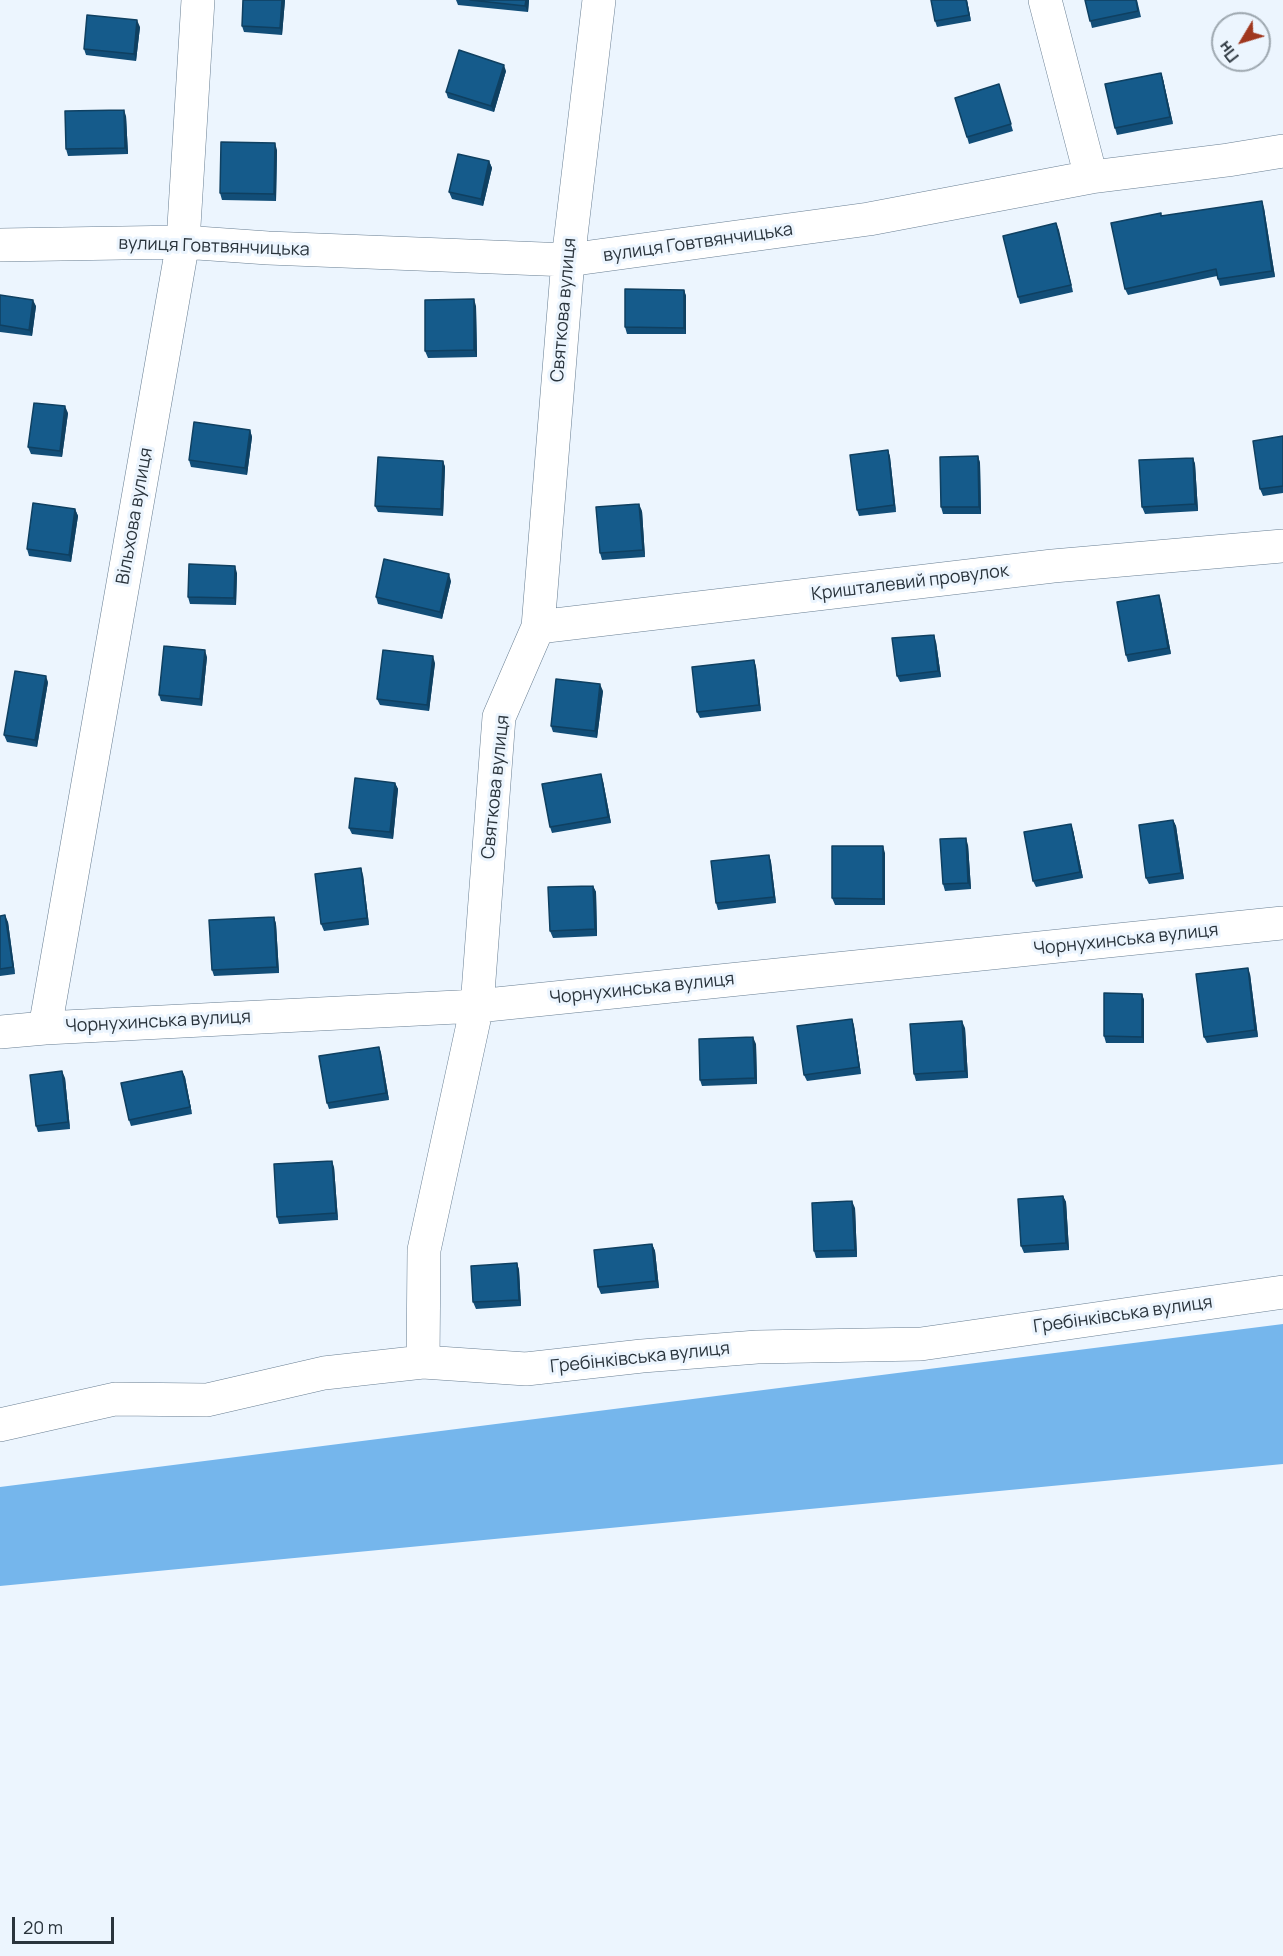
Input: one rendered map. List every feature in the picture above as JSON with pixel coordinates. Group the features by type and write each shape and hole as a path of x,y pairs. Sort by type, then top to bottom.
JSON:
{"street":[{"name":"Вільхова вулиця","path":"45,1028 183,242 198,0"},
{"name":"Святкова вулиця","path":"423,1362 424,1250 477,1006 499,717 538,627 568,260 598,0"},
{"path":"1045,0 1091,177"},
{"name":"вулиця Говтвянчицька","path":"0,245 183,242 279,249 568,260 869,219 1091,177 1283,151"},
{"name":"Кришталевий провулок","path":"538,627 1053,566 1283,546"},
{"name":"Чорнухинська вулиця","path":"0,1032 477,1006 1283,923"},
{"name":"Гребінківська вулиця","path":"0,1425 115,1399 207,1400 324,1372 423,1362 526,1369 642,1356 757,1347 921,1344 1283,1292"}],"shaded area":[{"path":"1283,1324 1283,1464 0,1586 0,1487"}],"building":[{"path":"243,0 282,0 280,28 242,26"},
{"path":"470,0 526,0 525,6"},
{"path":"931,0 966,0 969,15 935,21"},
{"path":"1085,0 1136,0 1138,11 1090,21"},
{"path":"87,15 137,20 134,54 84,49"},
{"path":"459,50 504,65 491,106 446,92"},
{"path":"1161,73 1170,117 1115,128 1105,84"},
{"path":"999,84 1011,124 967,137 955,98"},
{"path":"124,110 125,148 66,149 65,111"},
{"path":"221,142 275,143 274,194 220,193"},
{"path":"458,154 489,161 481,199 449,192"},
{"path":"1262,201 1272,271 1218,279 1216,269 1125,289 1111,223 1161,213 1161,216"},
{"path":"1056,223 1071,285 1018,297 1003,236"},
{"path":"625,289 684,290 684,328 625,327"},
{"path":"0,295 33,300 29,330 0,325"},
{"path":"474,299 474,350 425,351 425,300"},
{"path":"34,403 65,406 60,451 28,447"},
{"path":"194,422 250,430 245,468 189,460"},
{"path":"1283,436 1283,486 1260,489 1253,441"},
{"path":"888,450 894,505 857,510 850,455"},
{"path":"978,456 979,507 941,507 940,457"},
{"path":"378,457 443,461 441,509 375,506"},
{"path":"1193,458 1195,504 1142,507 1139,460"},
{"path":"33,503 75,509 69,555 27,549"},
{"path":"639,504 643,550 600,553 596,507"},
{"path":"384,559 449,574 440,612 376,597"},
{"path":"189,564 235,566 234,598 188,597"},
{"path":"1159,595 1168,648 1126,655 1117,602"},
{"path":"934,635 938,671 897,676 892,638"},
{"path":"164,646 205,650 200,699 159,695"},
{"path":"383,650 433,656 427,705 377,699"},
{"path":"754,660 759,705 697,712 692,667"},
{"path":"15,671 46,676 35,740 4,735"},
{"path":"556,679 600,684 595,731 551,726"},
{"path":"601,774 608,817 550,827 542,784"},
{"path":"355,778 395,783 390,832 349,828"},
{"path":"1173,820 1181,873 1146,878 1139,825"},
{"path":"1071,824 1080,872 1033,881 1024,832"},
{"path":"966,838 968,883 943,884 940,839"},
{"path":"832,846 883,846 883,899 832,898"},
{"path":"769,855 774,897 716,903 711,861"},
{"path":"361,868 367,918 321,924 315,874"},
{"path":"593,886 595,929 550,931 548,887"},
{"path":"5,915 13,967 0,969 0,916"},
{"path":"274,917 277,967 212,970 209,920"},
{"path":"1248,968 1255,1030 1204,1037 1196,974"},
{"path":"1104,993 1142,994 1142,1037 1104,1036"},
{"path":"852,1019 859,1067 804,1075 797,1026"},
{"path":"962,1021 965,1071 914,1074 910,1024"},
{"path":"753,1037 755,1078 700,1080 699,1039"},
{"path":"379,1047 386,1093 327,1103 319,1056"},
{"path":"62,1071 68,1122 36,1126 30,1075"},
{"path":"182,1071 190,1107 129,1120 121,1083"},
{"path":"332,1161 336,1213 277,1217 274,1164"},
{"path":"1063,1196 1066,1243 1021,1246 1018,1199"},
{"path":"852,1201 855,1250 814,1251 812,1203"},
{"path":"652,1244 656,1281 598,1287 594,1250"},
{"path":"517,1263 519,1300 473,1302 471,1266"}]}
